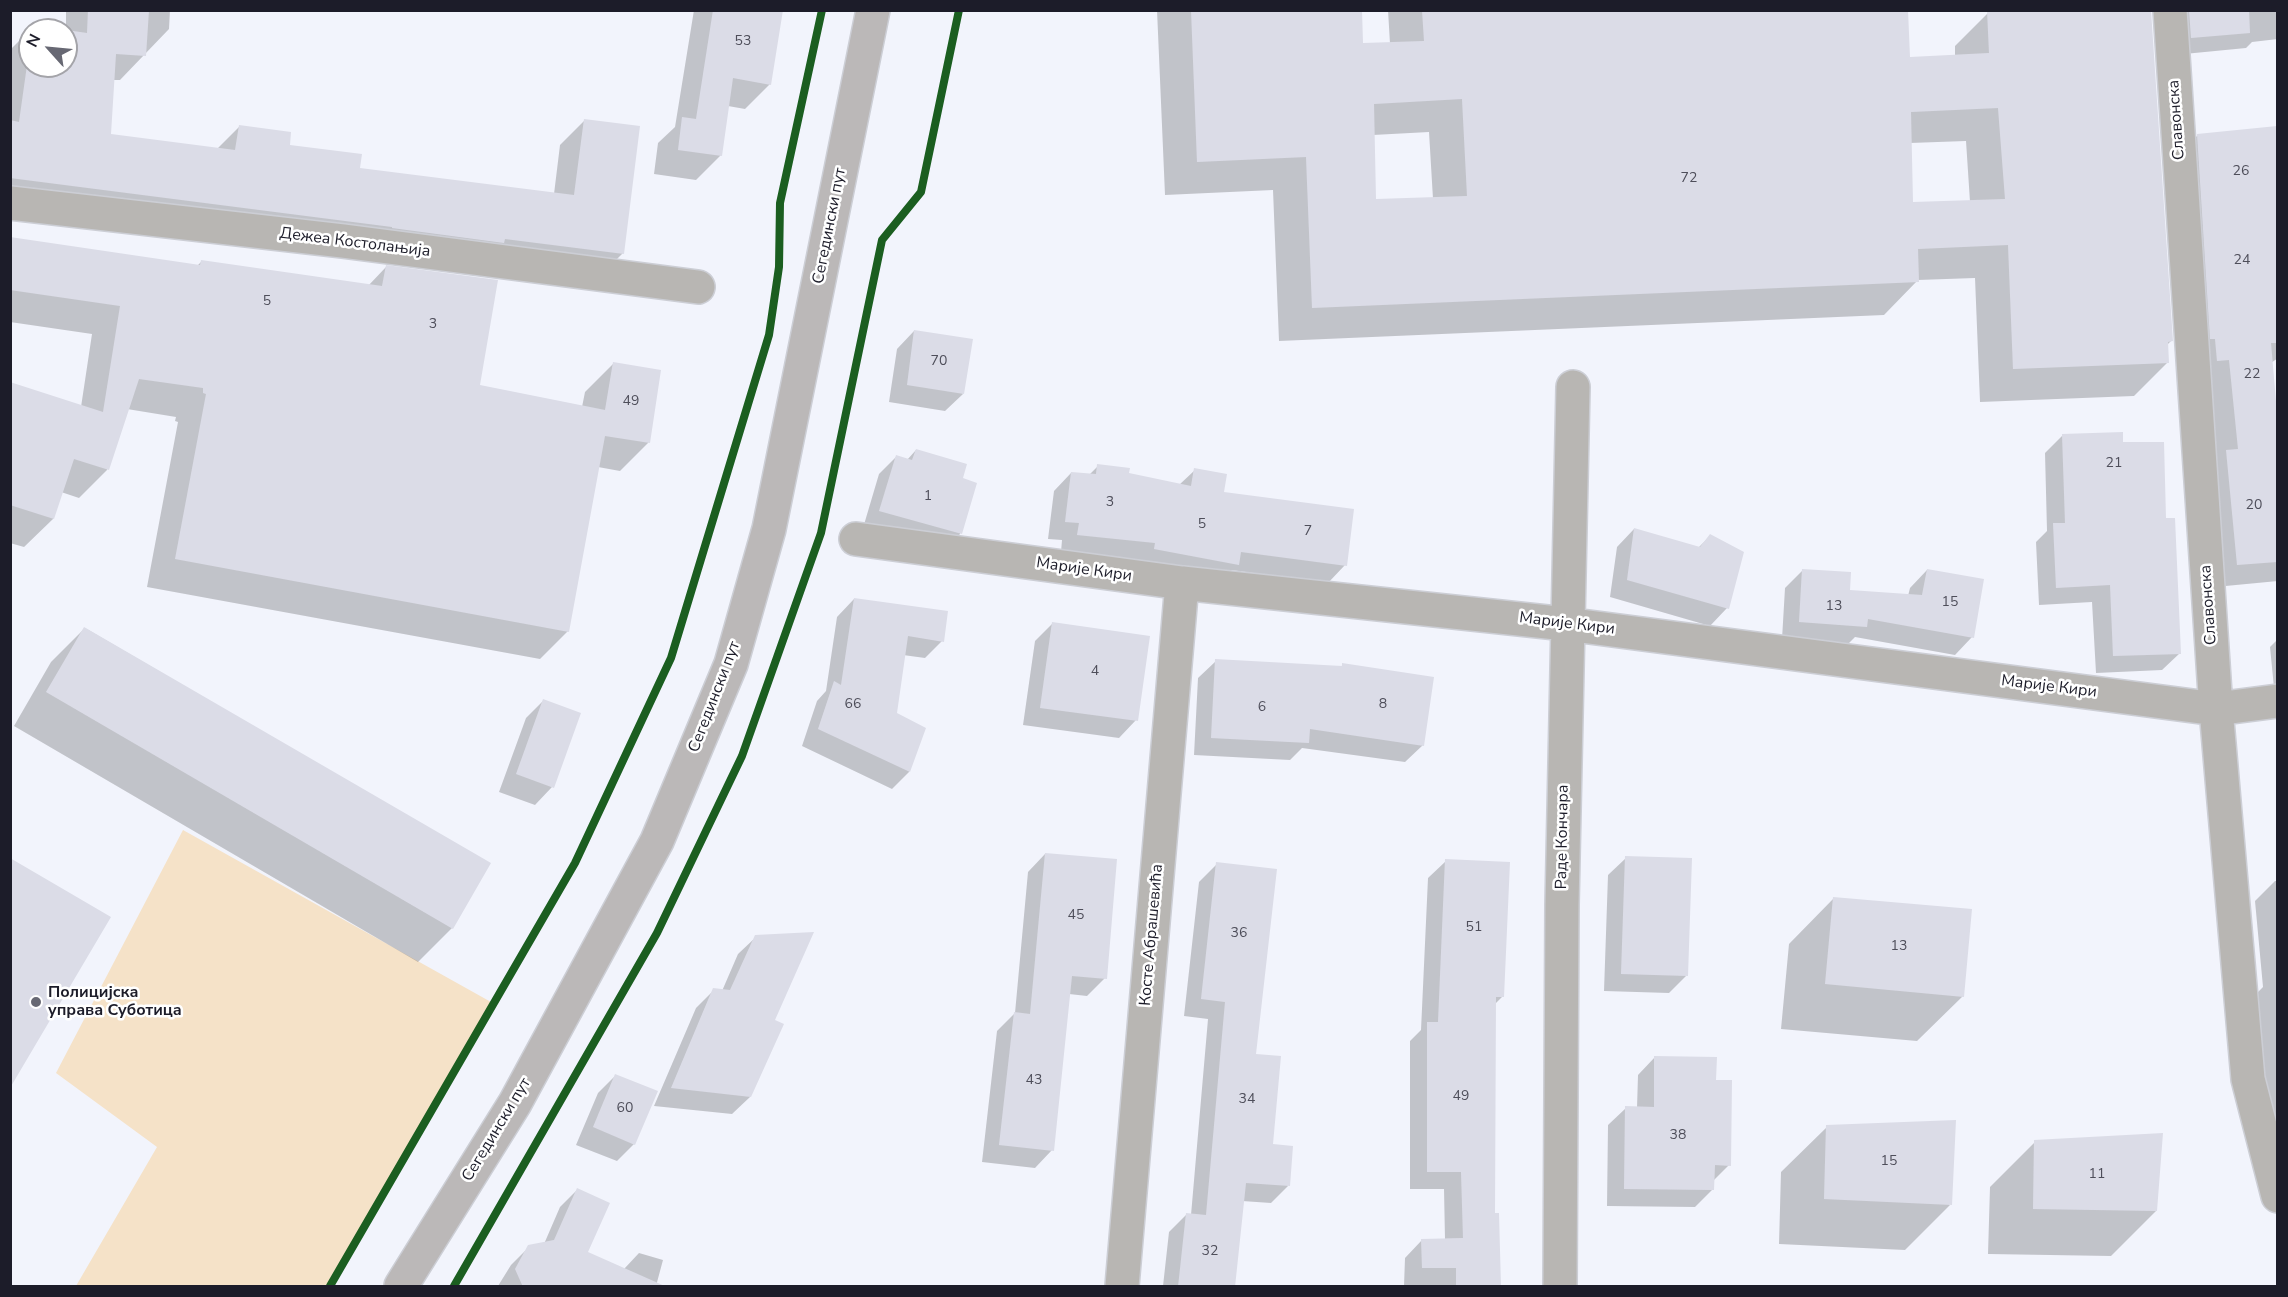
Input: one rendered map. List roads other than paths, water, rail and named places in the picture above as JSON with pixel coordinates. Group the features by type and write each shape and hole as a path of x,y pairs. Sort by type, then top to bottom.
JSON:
{"main road":[{"name":"Сегедински пут","path":"401,1287 515,1103 657,841 731,664 769,529 873,10"}],"street":[{"name":"Славонска","path":"2170,10 2216,709 2248,1079 2277,1196"},
{"name":"Дежеа Костолањија","path":"10,203 343,241 698,287"},
{"name":"Раде Кончара","path":"1560,1287 1566,624 1573,387"},
{"name":"Марије Кири","path":"856,539 1182,583 1566,624 2216,709 2277,701"},
{"name":"Косте Абрашевића","path":"1122,1287 1182,583"}],"place":[{"name":"Полицијска управа Суботица","path":"36,1002"}]}
